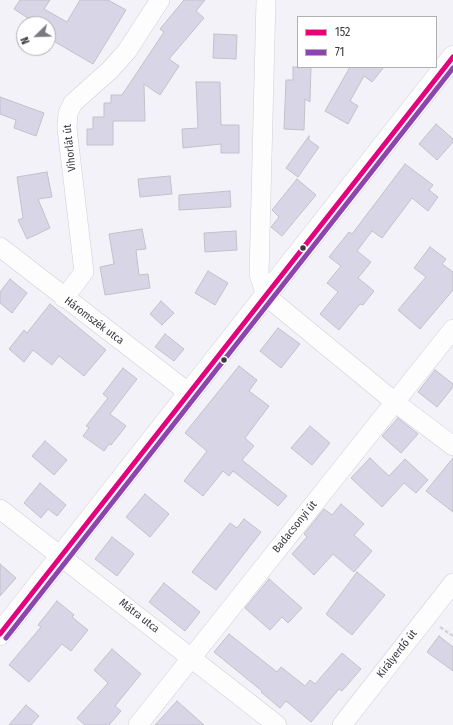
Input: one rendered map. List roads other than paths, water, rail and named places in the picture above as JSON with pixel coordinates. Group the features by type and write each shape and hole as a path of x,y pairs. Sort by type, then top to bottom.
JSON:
{"street":[{"name":"Vihorlát út","path":"64,298 84,272 68,128 68,113 73,104 110,70 127,51 160,0"},
{"path":"266,0 259,274 266,296 396,403 453,446"},
{"path":"0,634 453,57"},
{"name":"Háromszék utca","path":"0,247 64,298 189,393"},
{"name":"Badacsonyi út","path":"138,725 396,403 453,329"},
{"name":"Mátra utca","path":"0,509 277,725"},
{"name":"Királyerdő út","path":"342,725 453,583"}]}
